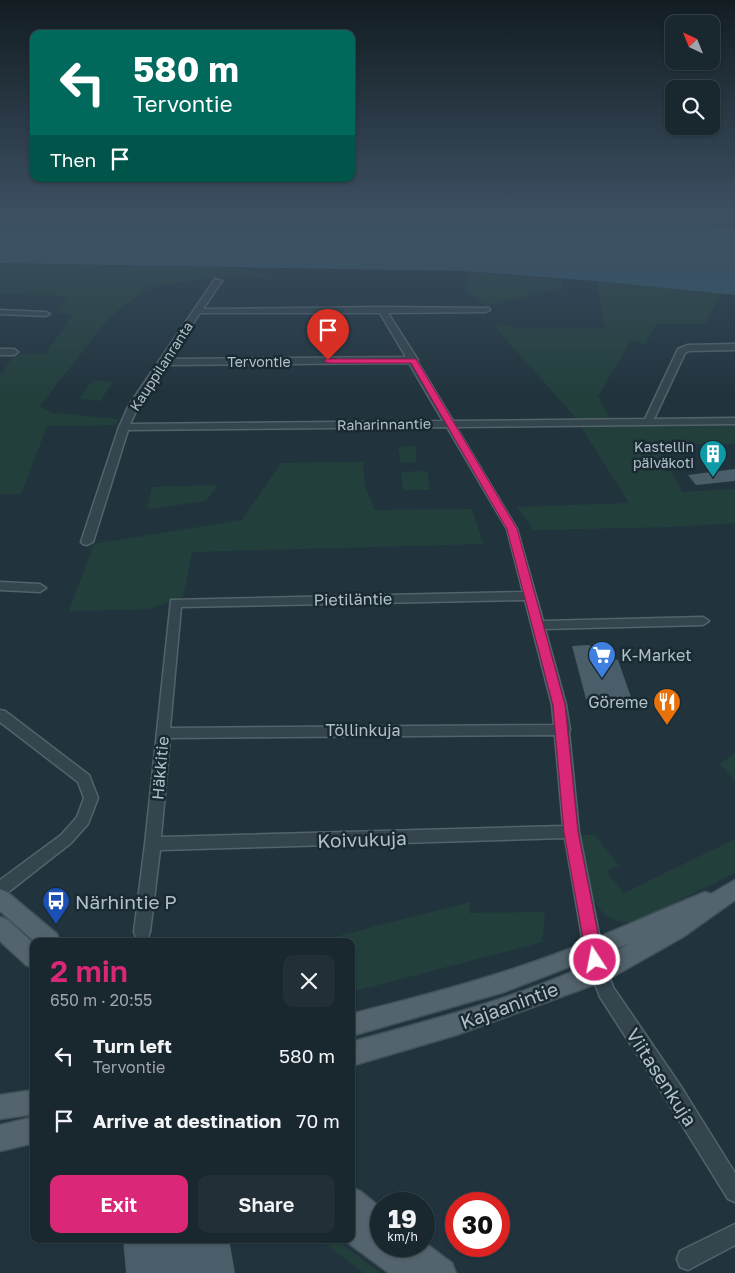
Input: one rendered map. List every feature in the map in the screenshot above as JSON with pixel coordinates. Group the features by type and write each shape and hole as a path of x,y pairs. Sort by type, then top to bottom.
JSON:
{"main road":[{"name":"Kajaanintie","path":"355,1053 456,1024 596,961 675,930 735,889"},
{"path":"0,898 47,938"},
{"path":"0,927 30,954"},
{"name":"Kajaanintie","path":"355,1024 596,961"},
{"path":"0,1107 30,1103"},
{"path":"0,1138 30,1131"},
{"path":"355,1203 370,1216"},
{"path":"355,1231 412,1273"},
{"path":"421,1257 442,1273"}],"street":[{"name":"Kauppilanranta","path":"87,542 124,427 134,405 218,281"},
{"name":"Viitasenkuja","path":"382,310 414,360 512,529 559,705 563,730 571,832 596,961 606,991 673,1092 735,1192"},
{"path":"198,311 486,310"},
{"path":"0,312 46,314"},
{"path":"648,422 681,351 688,348 735,347"},
{"path":"0,352 14,352"},
{"name":"Tervontie","path":"164,362 414,360"},
{"name":"Raharinnantie","path":"124,427 735,421"},
{"path":"0,586 40,588"},
{"name":"Pietiläntie","path":"175,604 531,596"},
{"name":"Häkkitie","path":"142,932 153,844 175,604"},
{"path":"539,625 703,621"},
{"path":"0,715 84,779 91,798 83,820 66,840 0,890"},
{"name":"Töllinkuja","path":"163,732 563,730"},
{"name":"Koivukuja","path":"153,844 571,832"},
{"path":"688,1259 735,1234"}],"green space":[{"path":"0,274 263,274 272,277 220,277 150,286 109,318 40,406 52,413 118,419 116,425 47,426 21,494 0,494 0,374 15,355 46,353 73,315 55,313 67,296 0,294"},
{"path":"494,274 561,279 562,288 487,306 467,293 468,276"},
{"path":"597,281 721,292 705,324 657,324 645,344 631,341 598,396 610,419 642,417 646,424 735,423 735,444 657,444 682,492 735,489 735,523 671,527 534,530 517,507 629,503 575,417 494,326 502,324 516,328 604,328"},
{"path":"92,381 113,382 100,401 79,399"},
{"path":"416,446 416,462 401,463 398,447"},
{"path":"363,462 365,485 374,510 472,509 483,544 192,552 183,597 149,609 69,611 94,544 242,520 281,463"},
{"path":"427,471 430,490 403,490 401,472"},
{"path":"214,485 217,487 206,501 147,509 152,487"},
{"path":"735,753 735,781 720,764"},
{"path":"578,835 594,835 619,865 606,872 624,893 735,839 735,873 634,922 618,921 606,915 597,906 586,879"},
{"path":"470,902 469,913 545,912 542,942 355,991 355,938 331,938"},
{"path":"324,1243 340,1243 380,1273 364,1273"}],"water":[{"path":"508,274 735,274 735,295"}],"building":[{"name":"Kastellin päiväkoti","path":"735,469 735,481 696,485 688,475"},
{"name":"K-Market","path":"588,645 599,648 600,653 606,653 608,658 618,660 631,697 623,700 606,701 605,699 586,699 572,646"},
{"path":"123,1243 230,1243 235,1273 126,1273"}],"place":[{"name":"Kastellin päiväkoti","path":"713,478"},
{"name":"K-Market","path":"602,679"},
{"name":"Göreme","path":"667,726"},
{"name":"Närhintie P","path":"56,925"}],"route":[{"path":"328,360 414,360 512,529 559,705 563,730 571,832 595,960"}]}
